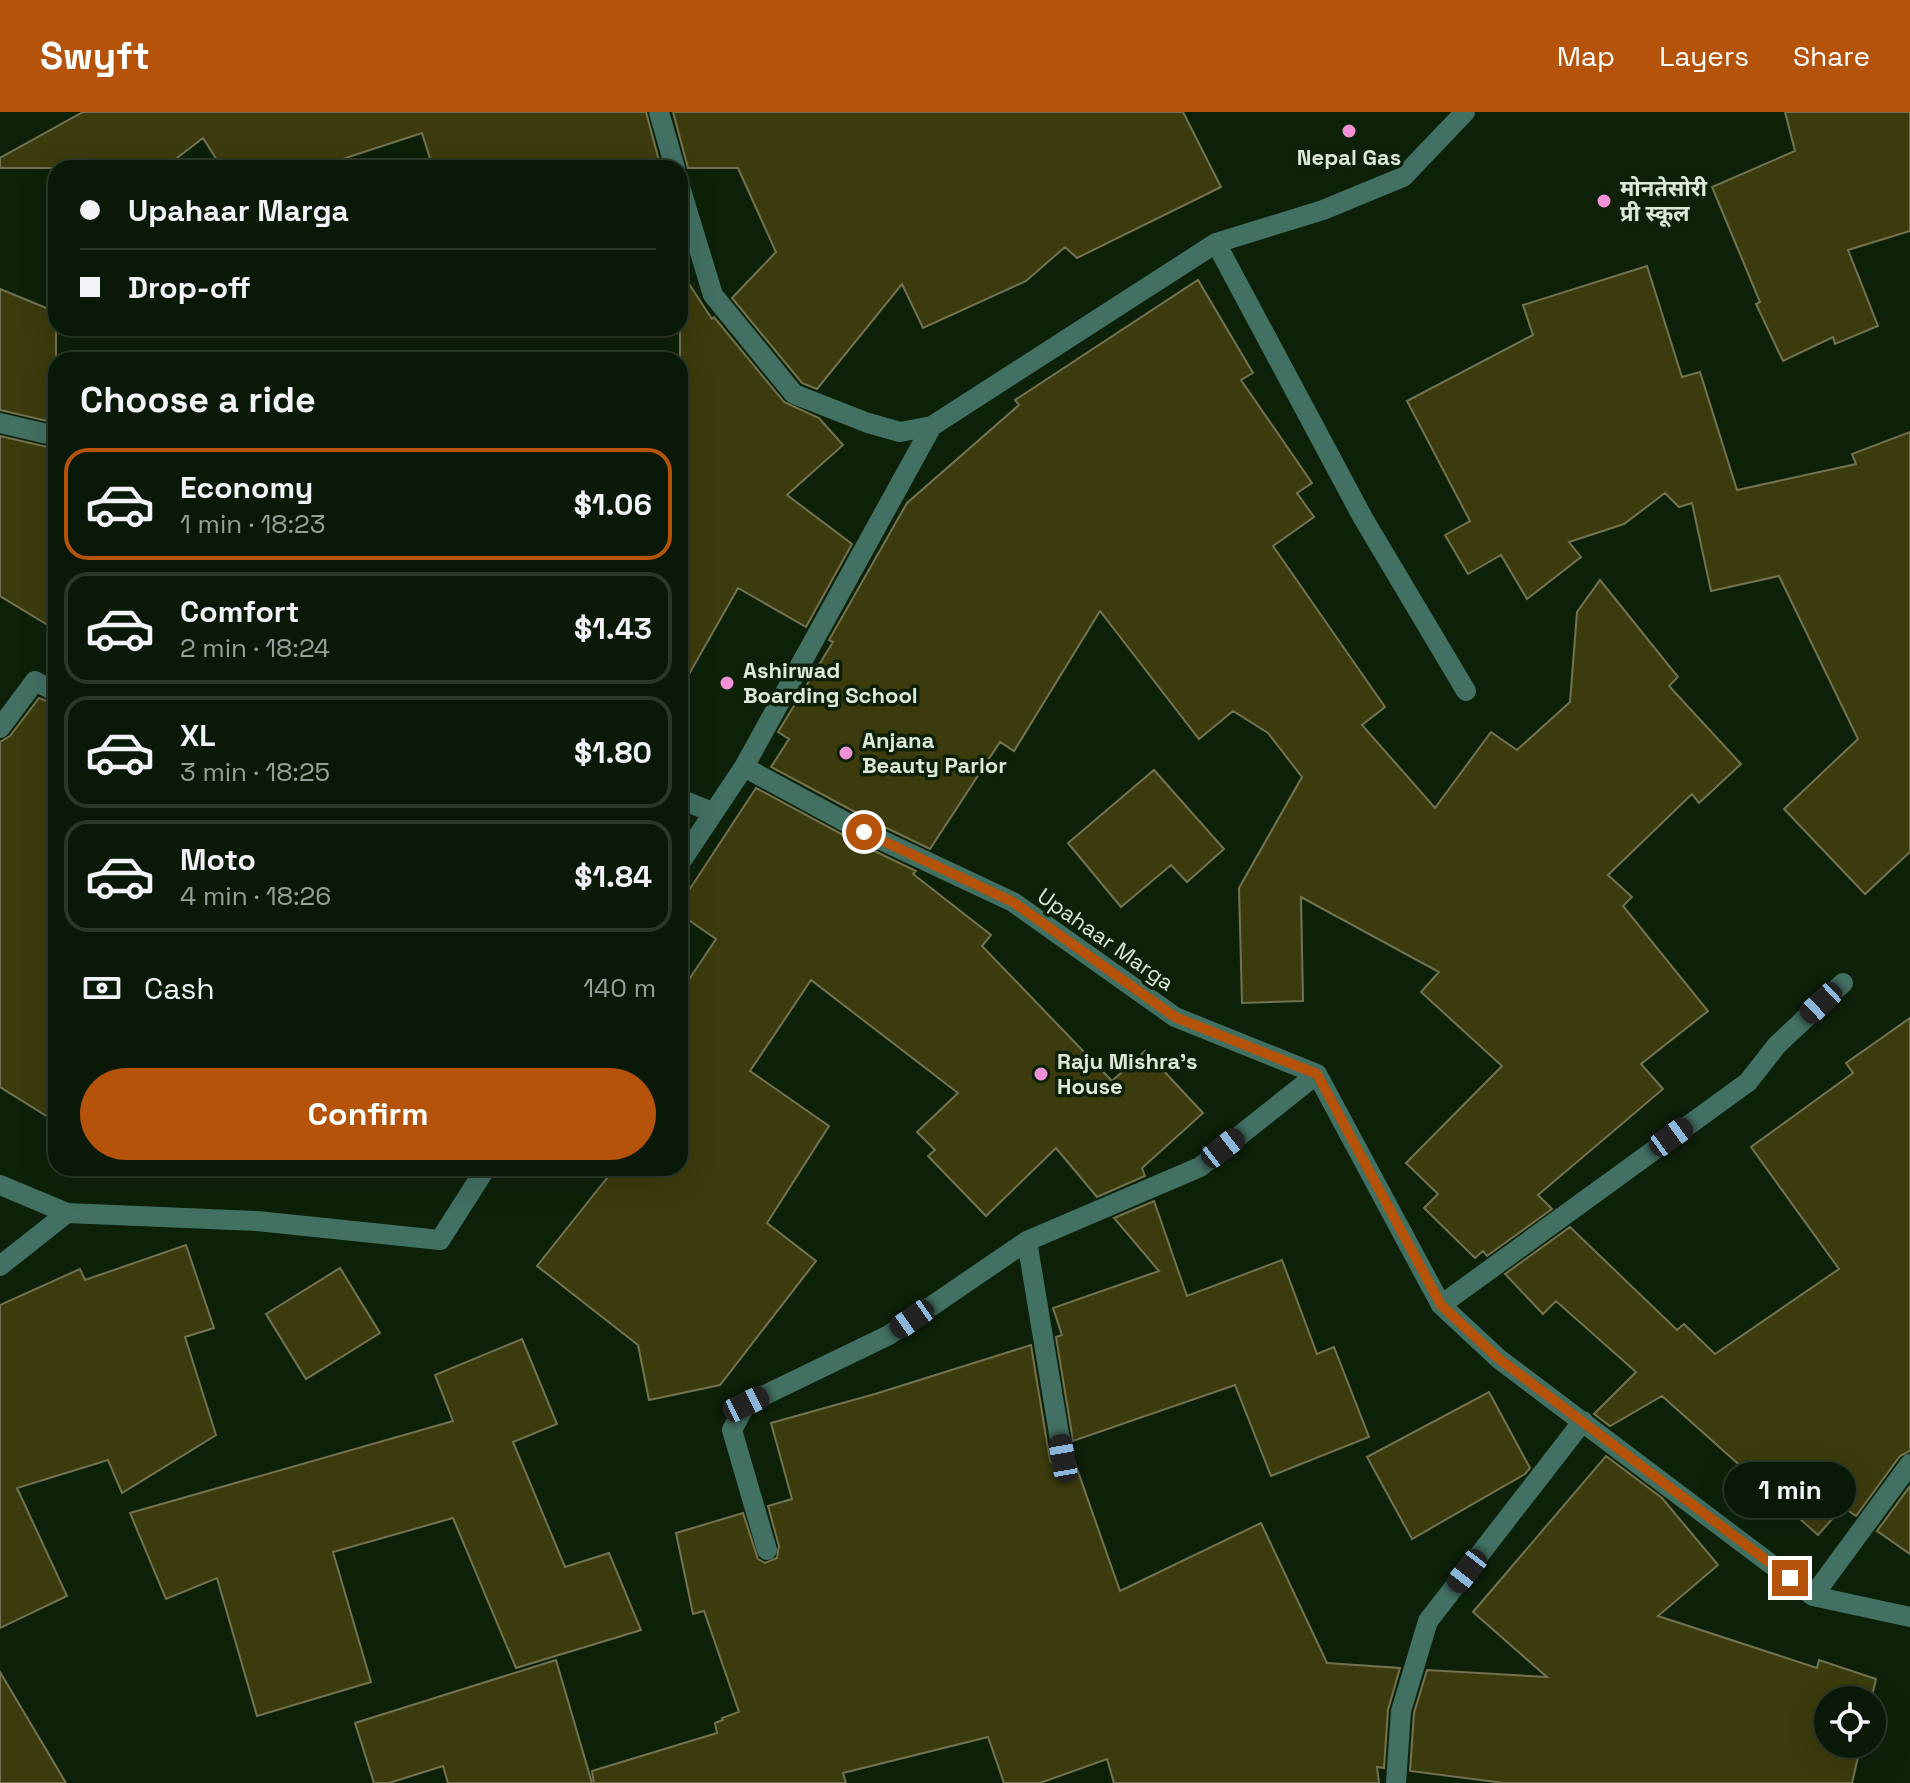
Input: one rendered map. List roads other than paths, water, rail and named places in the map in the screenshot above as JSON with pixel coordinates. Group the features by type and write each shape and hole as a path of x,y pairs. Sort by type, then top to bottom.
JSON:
{"street":[{"path":"659,112 673,160"},
{"path":"688,213 713,295 794,394 900,432 932,426 1216,243 1323,210 1403,177 1465,112"},
{"path":"1216,243 1363,518 1466,691"},
{"path":"0,423 48,434"},
{"path":"688,850 744,767 932,426"},
{"path":"0,728 35,681 48,688"},
{"name":"Upahaar Marga","path":"744,767 864,832 1013,902 1175,1017 1317,1074"},
{"path":"688,802 712,812"},
{"path":"1441,1305 1748,1082 1777,1045 1843,983"},
{"path":"767,1550 732,1430 746,1404 889,1335 1027,1241 1200,1167 1317,1074 1441,1305 1499,1359 1813,1596 1910,1617"},
{"path":"0,1185 67,1213 257,1221 440,1240 481,1176"},
{"path":"0,1266 67,1213"},
{"path":"1027,1241 1063,1458"},
{"path":"1396,1783 1401,1711 1428,1621 1583,1421"},
{"path":"1813,1596 1910,1464"}],"place":[{"name":"Nepal Gas","path":"1349,131"},
{"name":"मोनतेसोरी प्री स्कूल","path":"1604,201"},
{"name":"Ashirwad Boarding School","path":"727,683"},
{"name":"Anjana Beauty Parlor","path":"846,753"},
{"name":"Raju Mishra's House","path":"1041,1074"}]}
